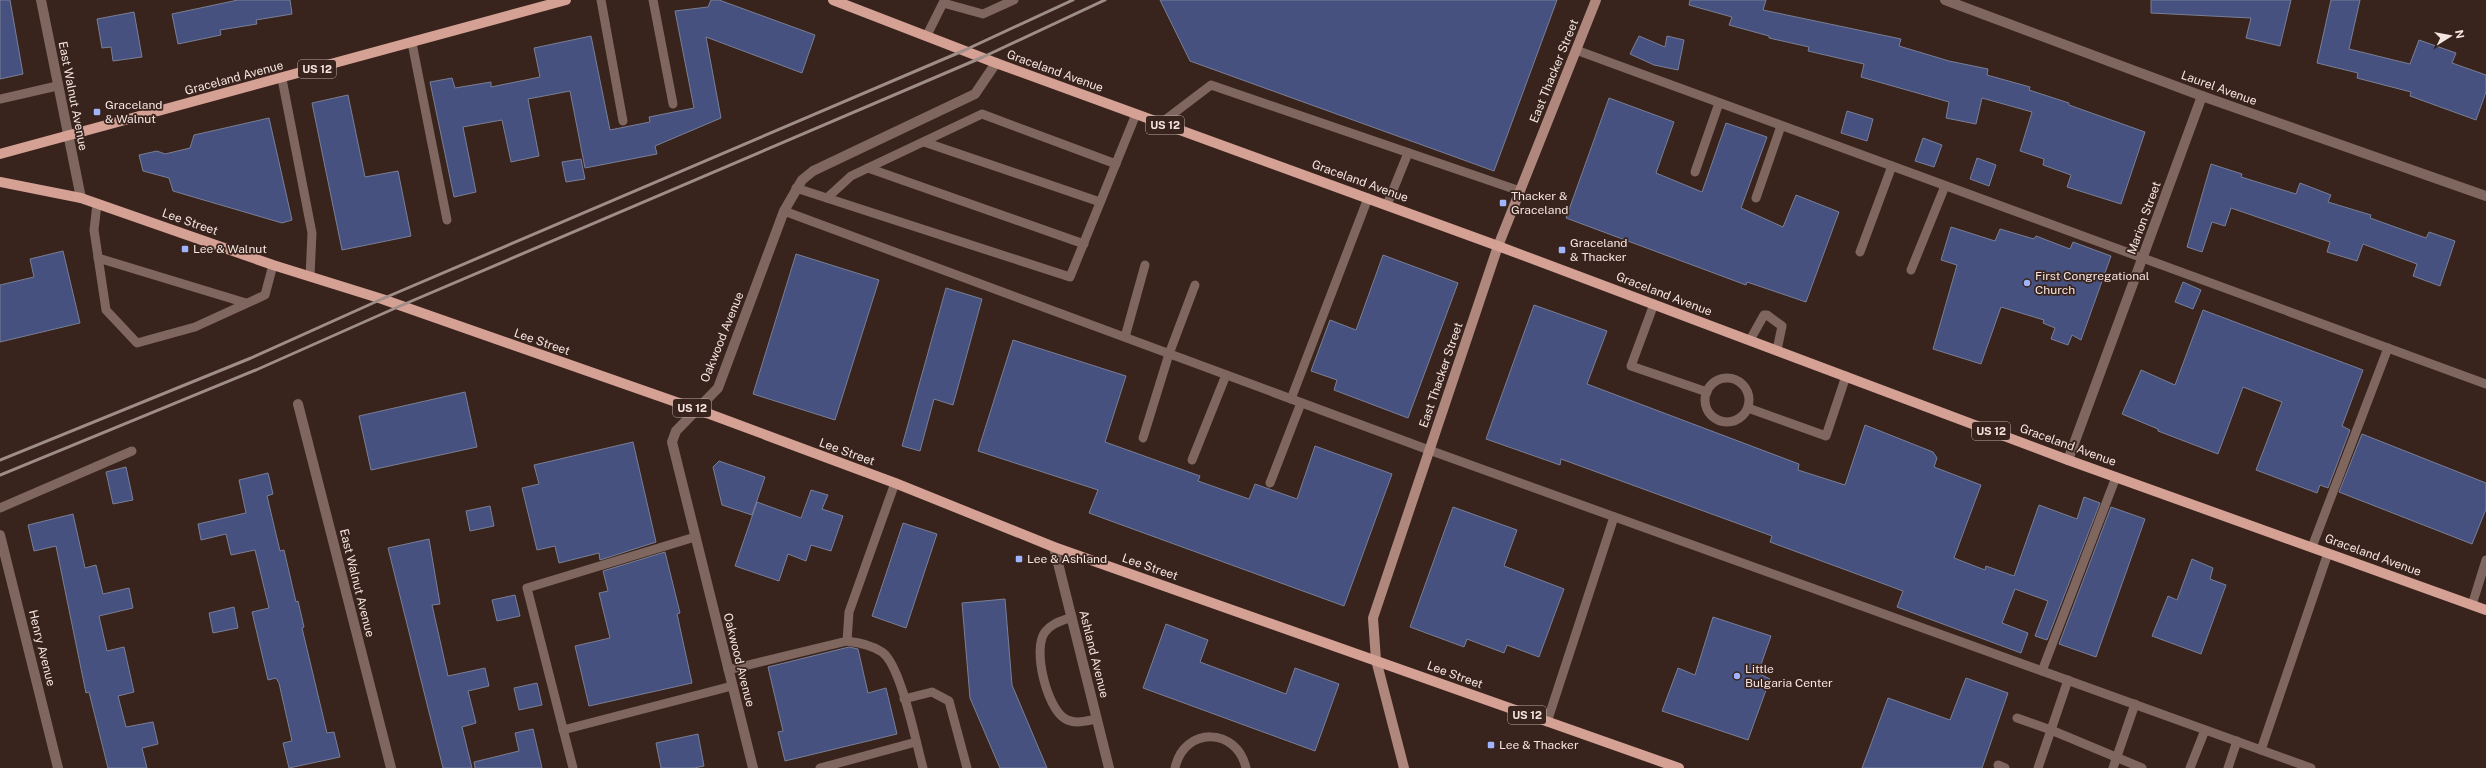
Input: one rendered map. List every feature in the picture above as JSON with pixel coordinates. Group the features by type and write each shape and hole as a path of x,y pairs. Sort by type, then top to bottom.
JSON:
{"main road":[{"name":"Graceland Avenue","path":"0,154 67,138 566,0"},
{"name":"Graceland Avenue","path":"833,0 855,4 996,63 1498,246 2068,460 2486,610"},
{"name":"Lee Street","path":"0,182 81,198 273,265 382,299 696,409 895,483 1054,547 1679,768"}],"street":[{"name":"East Walnut Avenue","path":"41,0 67,138 81,198"},
{"name":"East Thacker Street","path":"1404,768 1376,660 1373,618 1498,246 1596,0"},
{"name":"Laurel Avenue","path":"1945,0 2202,96 2486,196"},
{"name":"Oakwood Avenue","path":"753,768 672,442 676,431 718,388 784,211 802,180 813,170 975,94 996,63"},
{"name":"Marion Street","path":"2068,460 2202,96"},
{"name":"East Walnut Avenue","path":"298,404 391,768"},
{"name":"Henry Avenue","path":"0,535 58,768"},
{"name":"Ashland Avenue","path":"1054,547 1109,768"}],"lane":[{"path":"601,0 623,121"},
{"path":"653,0 673,104"},
{"path":"927,35 941,2 984,14 1014,0"},
{"path":"412,43 447,220"},
{"path":"1576,50 2486,384"},
{"path":"282,78 312,233 310,276"},
{"path":"1161,123 1211,85 1520,191"},
{"path":"0,99 58,86"},
{"path":"1694,172 1719,103"},
{"path":"827,198 851,176 982,114 1116,164"},
{"path":"796,188 1070,277 1136,114"},
{"path":"1756,198 1781,126"},
{"path":"924,142 1100,202"},
{"path":"1387,205 1408,153"},
{"path":"1860,252 1892,166"},
{"path":"868,168 1084,244"},
{"path":"1911,270 1945,186"},
{"path":"1291,399 1368,198"},
{"path":"98,204 94,230 106,310 137,342 195,327 265,295 273,265"},
{"path":"784,211 1429,450 2311,768"},
{"path":"98,258 246,303"},
{"path":"1125,337 1145,265"},
{"path":"1143,438 1169,354 1195,285"},
{"path":"1654,304 1631,366 1706,392"},
{"path":"1750,340 1766,315 1781,323 1782,326 1777,350"},
{"path":"2312,547 2388,348"},
{"path":"1192,460 1226,375"},
{"path":"1748,408 1826,436 1846,376"},
{"path":"1722,378 1736,379 1746,388 1749,401 1748,408 1744,414 1732,421 1719,420 1709,412 1706,405 1706,392 1715,381 1722,378"},
{"path":"1270,483 1301,403"},
{"path":"0,508 132,451"},
{"path":"2042,671 2116,477"},
{"path":"847,641 849,612 895,483"},
{"path":"1547,722 1614,517"},
{"path":"573,768 527,588 695,537"},
{"path":"2261,750 2328,553"},
{"path":"2472,605 2486,560"},
{"path":"1072,617 1054,623 1044,633 1039,662 1051,700 1063,718 1076,723 1097,719"},
{"path":"728,670 847,641 866,644 884,653 896,670 923,768"},
{"path":"2038,768 2068,680"},
{"path":"563,730 732,686"},
{"path":"904,699 932,692 949,701 967,768"},
{"path":"2113,768 2135,704"},
{"path":"2017,718 2051,730 2142,768"},
{"path":"2190,768 2205,730"},
{"path":"1175,768 1177,760 1187,744 1203,736 1222,738 1238,748 1246,768"},
{"path":"2228,768 2237,741"},
{"path":"820,768 916,742"}],"building":[{"path":"0,0 10,0 23,74 0,79"},
{"path":"238,0 290,0 292,14 256,20 257,24 220,30 221,35 178,44 172,14"},
{"path":"711,0 719,0 815,35 802,73 706,37 721,118 655,146 657,154 585,168 570,91 528,99 539,156 511,162 502,120 463,127 476,192 454,197 430,82 452,78 455,88 491,82 491,87 540,77 534,48 591,36 610,130 650,122 649,117 694,108 675,11 708,7"},
{"path":"1160,0 1557,0 1494,171 1190,61"},
{"path":"1690,0 1766,0 1763,10 1901,39 1899,46 1949,61 1988,69 1987,75 2030,87 2029,90 2069,103 2069,105 2145,132 2121,204 2067,187 2071,175 2043,165 2044,159 2020,151 2032,112 1982,98 1976,124 1946,118 1949,102 1861,77 1864,64 1808,51 1809,47 1769,38 1769,36 1729,25 1732,17 1689,5"},
{"path":"2151,0 2291,0 2280,46 2246,38 2251,18 2151,13"},
{"path":"2331,0 2360,0 2349,49 2410,64 2419,40 2456,53 2452,63 2486,75 2486,92 2476,120 2410,96 2411,92 2357,78 2358,73 2317,63"},
{"path":"134,12 142,57 113,61 111,47 102,48 97,19"},
{"path":"1639,36 1665,47 1667,36 1684,40 1678,70 1654,65 1630,54"},
{"path":"348,95 365,177 398,171 411,236 342,250 312,103"},
{"path":"1609,98 1674,122 1656,173 1702,192 1726,123 1767,137 1741,208 1783,227 1796,195 1839,212 1806,302 1747,282 1746,285 1566,218"},
{"path":"1847,111 1873,119 1867,141 1841,133"},
{"path":"269,118 292,220 282,223 173,191 169,178 143,171 139,155 157,151 165,154 190,148 194,135"},
{"path":"1923,138 1942,145 1934,167 1915,161"},
{"path":"1977,158 1996,165 1989,186 1970,179"},
{"path":"581,159 585,179 566,182 562,162"},
{"path":"2211,164 2242,174 2241,177 2296,194 2300,183 2331,195 2328,202 2371,215 2370,218 2426,238 2429,232 2455,241 2440,286 2413,276 2417,264 2363,244 2357,261 2327,252 2330,242 2231,208 2225,226 2212,222 2202,252 2187,247"},
{"name":"First Congregational Church","path":"1951,227 1995,241 2000,229 2034,239 2036,236 2070,249 2073,242 2111,256 2081,340 2072,335 2068,345 2051,339 2055,328 2043,323 2044,320 2001,307 1981,364 1933,349 1957,265 1941,260"},
{"path":"63,251 80,323 0,342 0,285 34,277 30,259"},
{"path":"796,254 879,280 835,420 753,394"},
{"path":"1383,255 1458,283 1408,418 1334,390 1337,380 1311,371 1330,320 1356,330"},
{"path":"2183,282 2201,290 2193,309 2175,302"},
{"path":"946,288 982,299 953,405 934,399 920,451 902,446"},
{"path":"1534,305 1607,331 1587,384 1799,464 1798,470 1845,485 1865,425 1933,452 1937,458 1934,467 1981,485 1954,558 1985,570 1986,566 2014,576 2039,505 2077,519 2084,497 2100,503 2047,640 2035,636 2048,601 2015,589 2002,623 2028,633 2021,653 1897,607 1903,591 1770,542 1772,536 1561,459 1560,465 1486,439"},
{"path":"2203,310 2363,370 2342,426 2350,430 2328,488 2320,485 2317,493 2256,470 2282,402 2243,387 2218,454 2158,431 2158,429 2122,414 2141,370 2175,385"},
{"path":"1013,340 1126,376 1105,442 1200,476 1198,481 1249,499 1255,484 1297,499 1315,446 1392,474 1344,606 1089,513 1098,490 978,451"},
{"path":"465,392 477,447 371,470 359,416"},
{"path":"2362,434 2486,483 2486,509 2472,544 2339,492"},
{"path":"633,442 656,542 600,560 599,553 559,563 555,546 537,550 522,488 539,484 534,465"},
{"path":"719,461 765,477 752,515 722,505 713,467"},
{"path":"126,467 133,500 113,504 106,472"},
{"path":"268,473 273,494 267,496 280,551 284,550 296,602 298,601 304,627 302,628 327,733 334,732 340,757 289,768 283,743 292,741 279,683 276,678 268,680 252,612 269,608 255,550 231,555 226,534 201,540 198,524 246,513 239,480"},
{"path":"811,490 828,495 822,509 843,516 831,551 811,545 806,561 788,554 779,581 735,566 757,502 801,518"},
{"path":"490,506 494,526 470,531 466,511"},
{"path":"1453,507 1517,530 1504,566 1564,589 1539,657 1507,645 1504,653 1467,639 1464,647 1410,627"},
{"path":"2111,507 2145,519 2096,657 2059,644"},
{"path":"73,514 85,568 96,565 103,594 129,588 133,608 99,616 107,651 124,647 134,692 118,696 126,727 153,722 158,744 142,748 147,768 108,768 89,692 86,693 56,546 34,551 28,525"},
{"path":"903,523 937,534 906,628 872,616"},
{"path":"429,539 440,604 432,605 448,676 485,668 489,686 468,691 476,723 462,727 472,768 443,768 388,548"},
{"path":"665,552 680,613 677,614 692,683 589,706 575,646 610,638 599,593 608,591 603,571"},
{"path":"2192,559 2213,568 2210,579 2226,585 2201,654 2152,636 2168,596 2177,600"},
{"path":"515,595 520,616 497,621 492,600"},
{"path":"1005,599 1012,685 1047,768 1000,768 970,698 962,603"},
{"path":"234,607 238,628 213,633 209,613"},
{"name":"Little Bulgaria Center","path":"1713,617 1771,636 1758,673 1770,679 1748,740 1662,711 1678,668 1695,675"},
{"path":"1166,624 1208,640 1200,662 1286,694 1295,668 1339,684 1315,751 1143,688"},
{"path":"849,647 858,649 868,693 886,688 897,734 785,761 778,732 783,731 768,667"},
{"path":"1966,678 2008,693 1982,768 1862,768 1888,698 1950,720"},
{"path":"537,683 542,705 519,710 514,688"},
{"path":"533,729 542,768 475,768 474,762 519,751 515,733"},
{"path":"698,734 704,766 694,768 661,768 656,743"}],"railway":[{"path":"0,460 251,358 382,299 965,50 1073,0"},
{"path":"0,475 256,370 400,306 983,57 1105,0"}],"place":[{"name":"Graceland & Walnut","path":"97,112"},
{"name":"Thacker & Graceland","path":"1503,203"},
{"name":"Lee & Walnut","path":"185,249"},
{"name":"Graceland & Thacker","path":"1562,250"},
{"name":"First Congregational Church","path":"2027,283"},
{"name":"Lee & Ashland","path":"1019,559"},
{"name":"Little Bulgaria Center","path":"1737,676"},
{"name":"Lee & Thacker","path":"1491,745"}]}
